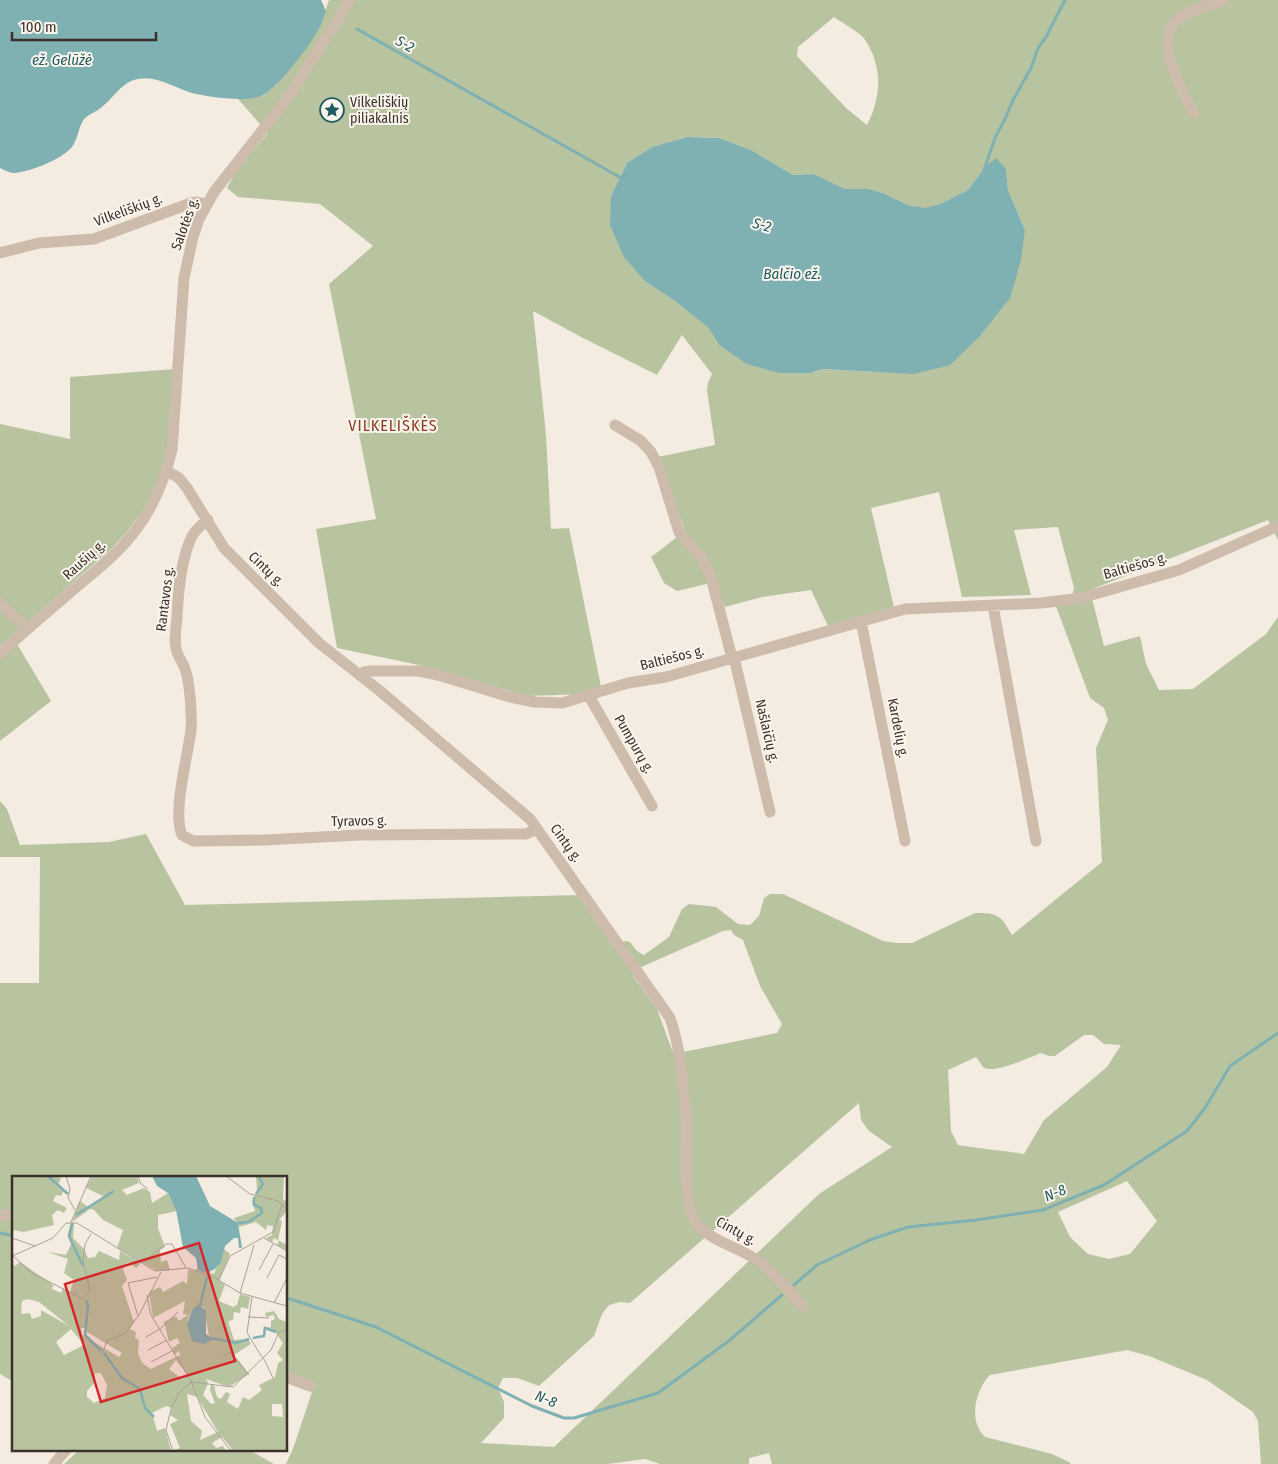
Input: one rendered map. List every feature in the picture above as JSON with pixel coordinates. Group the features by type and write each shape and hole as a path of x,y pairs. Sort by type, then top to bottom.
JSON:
{"street":[{"name":"Salotės g.","path":"167,471 174,433 184,278 192,237 206,204 239,158 290,95 350,0"},
{"path":"1194,113 1176,76 1167,45 1170,27 1181,16 1224,0"},
{"name":"Vilkeliškių g.","path":"0,253 39,243 94,239 191,203 206,204"},
{"name":"Našlaičių g.","path":"615,425 641,441 651,452 660,467 679,532 700,557 711,577 733,657 770,812"},
{"name":"Cintų g.","path":"167,471 179,478 208,520 224,548 319,643 524,813 537,828 670,1018 680,1056 686,1118 688,1198 692,1216 701,1228 753,1257 765,1266 802,1306"},
{"name":"Raušių g.","path":"0,654 101,567 121,547 150,509 167,471"},
{"name":"Rantavos g.","path":"182,835 178,826 185,762 191,729 188,679 186,670 176,651 175,642 179,585 189,542 201,524 208,520"},
{"name":"Baltiešos g.","path":"361,676 364,672 370,671 419,671 438,675 510,698 535,702 562,703 628,683 666,677 905,609 1042,604 1081,598 1179,570 1278,526"},
{"path":"0,603 11,616 27,629"},
{"path":"993,606 1036,842"},
{"name":"Kardelių g.","path":"861,620 905,841"},
{"name":"Pumpurų g.","path":"589,696 652,806"},
{"name":"Tyravos g.","path":"182,835 193,841 265,840 359,835 526,834 537,828"},
{"path":"288,1378 310,1386"},
{"path":"54,1464 64,1452"}],"green space":[{"path":"329,0 1278,0 1278,540 1268,520 1090,590 1104,646 1140,636 1146,664 1159,690 1193,689 1266,634 1278,617 1278,1464 1261,1464 1258,1421 1253,1412 1207,1380 1149,1356 1127,1350 990,1375 980,1389 975,1414 976,1423 985,1437 1052,1454 1071,1464 772,1464 769,1453 749,1458 749,1464 660,1464 645,1459 608,1464 286,1464 312,1392 288,1380 288,1176 12,1176 12,1381 0,1374 0,983 39,983 40,857 0,857 0,801 7,809 20,845 109,842 146,834 185,905 581,895 612,945 625,941 629,942 644,955 669,937 682,909 689,904 716,907 738,924 750,925 759,916 764,898 770,894 783,894 883,941 912,943 975,913 990,913 999,917 1012,935 1102,862 1096,748 1108,720 1104,708 1090,698 1056,606 1070,605 1074,588 1058,527 1014,530 1031,595 962,597 939,492 871,508 894,607 828,626 811,590 762,597 725,607 715,582 677,591 664,583 651,557 685,531 658,457 715,445 707,390 712,374 682,335 657,375 533,311 546,435 551,529 569,528 601,687 585,694 527,696 419,665 337,648 316,529 376,519 329,284 373,246 320,204 238,197 227,188 236,171 268,133 238,99 262,96 276,85 319,29","holes":["834,17 863,37 870,47 874,58 877,69 878,92 876,103 867,125 846,108 797,56 798,47","687,137 719,138 751,150 793,175 814,174 845,189 869,189 883,193 910,206 925,209 968,190 985,167 1006,169 1008,190 1025,230 875,372 822,369 811,373 719,345 710,328 646,282 611,196 627,163 652,147","731,930 734,935 743,940 760,986 782,1024 777,1033 678,1053 672,1050 657,1009 633,976 639,968 723,931","1084,1035 1093,1035 1104,1044 1121,1045 1107,1067 1044,1120 1024,1154 958,1145 951,1131 948,1070 976,1057 983,1067 995,1069 1041,1053 1055,1056","859,1103 861,1120 869,1131 892,1147 819,1194 554,1447 481,1443 504,1418 504,1402 498,1388 503,1378 517,1378 539,1386 594,1336 602,1314 609,1305 620,1302 630,1303","1127,1181 1157,1221 1130,1254 1109,1259 1088,1254 1070,1237 1058,1212"]},
{"path":"175,369 165,466 147,505 126,533 110,550 0,646 0,424 70,439 70,377"},
{"path":"17,644 51,701 0,741 0,659"},
{"path":"77,1452 253,1452 274,1464 64,1464"}],"water":[{"name":"ež. Gelūžė","path":"0,0 321,0 326,11 319,29 286,75 263,95 248,99 218,98 192,93 155,79 147,78 131,81 123,86 101,108 84,119 74,144 67,152 45,164 14,173 0,168"},
{"name":"Balčio ež.","path":"687,137 719,138 751,150 793,175 814,174 845,189 869,189 883,193 910,206 925,208 940,204 968,190 985,167 996,158 1006,169 1008,190 1025,230 1021,260 1010,298 979,337 950,365 914,374 822,369 811,373 779,373 747,364 719,345 709,328 675,301 646,282 624,257 610,225 611,196 627,163 652,147"}],"waterway":[{"name":"S-2","path":"984,170 995,138 1012,102 1031,68 1038,48 1046,37 1065,0"},
{"name":"S-2","path":"357,29 623,179"},
{"name":"N-8","path":"794,1285 817,1265 870,1240 908,1227 976,1220 1043,1210 1104,1185 1187,1131 1205,1108 1230,1066 1278,1033"},
{"path":"0,1233 12,1236"},
{"name":"N-8","path":"288,1299 376,1327 532,1406 564,1418 574,1418 658,1393 730,1340 782,1295"}],"place":[{"name":"Vilkeliškių piliakalnis","path":"332,110"}],"district":[{"name":"VILKELIŠKĖS","path":"393,425"}]}
